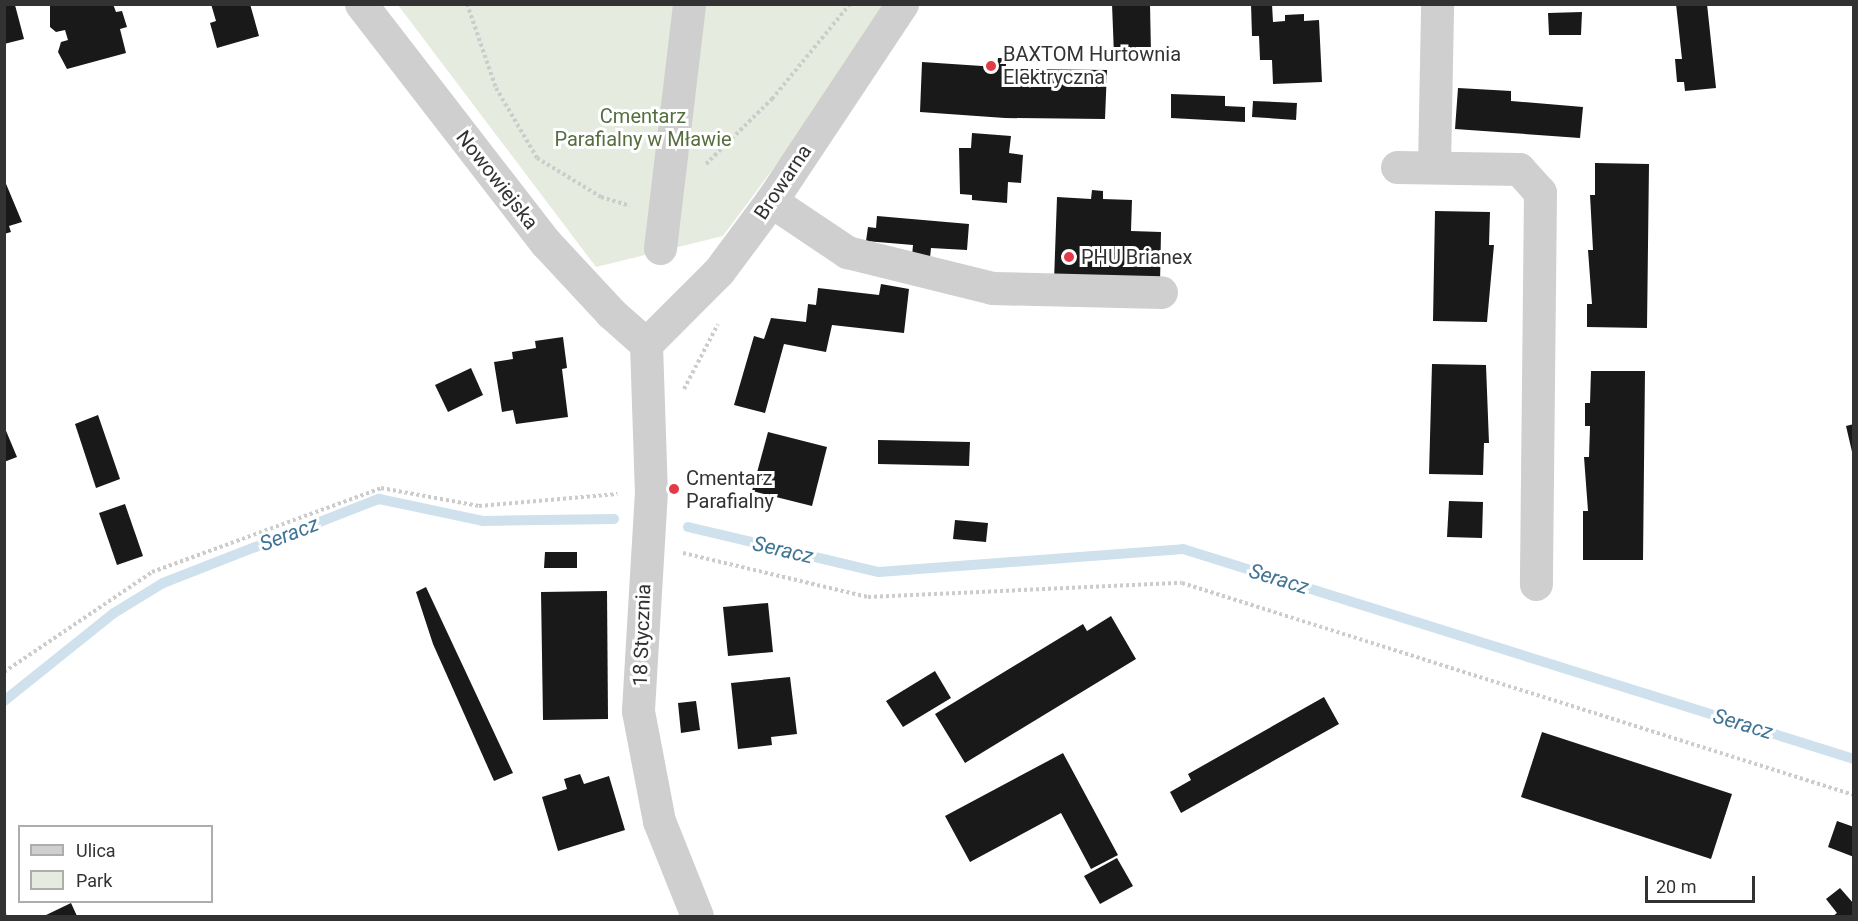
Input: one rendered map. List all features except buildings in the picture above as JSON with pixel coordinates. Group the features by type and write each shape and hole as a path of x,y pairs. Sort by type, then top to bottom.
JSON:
{"street":[{"name":"Nowowiejska","path":"361,4 546,243 610,313 646,344"},
{"path":"660,248 689,4"},
{"name":"Browarna","path":"646,344 719,271 771,201 902,4"},
{"path":"1434,167 1437,4"},
{"path":"1397,167 1519,169 1540,192 1536,584"},
{"path":"771,201 847,252 992,288 1161,292"},
{"name":"18 Stycznia","path":"646,344 651,491 645,544 638,711 659,821 698,916"}],"path":[{"path":"467,4 496,88 537,158 601,197 666,209 772,99 850,4"},
{"path":"682,392 723,316"},
{"path":"4,672 152,572 381,488 479,506 651,491"},
{"path":"645,544 868,597 1182,583 1854,795"}],"green space":[{"name":"Cmentarz Parafialny w Mławie","path":"398,5 895,5 723,236 596,267"}],"waterway":[{"name":"Seracz","path":"4,701 114,613 163,583 379,499 483,521 614,519"},
{"name":"Seracz","path":"688,527 879,572 1183,549 1854,759"}],"place":[{"name":"BAXTOM Hurtownia Elektryczna","path":"991,66"},
{"name":"PHU Brianex","path":"1069,257"},
{"name":"Cmentarz Parafialny","path":"674,489"}]}
